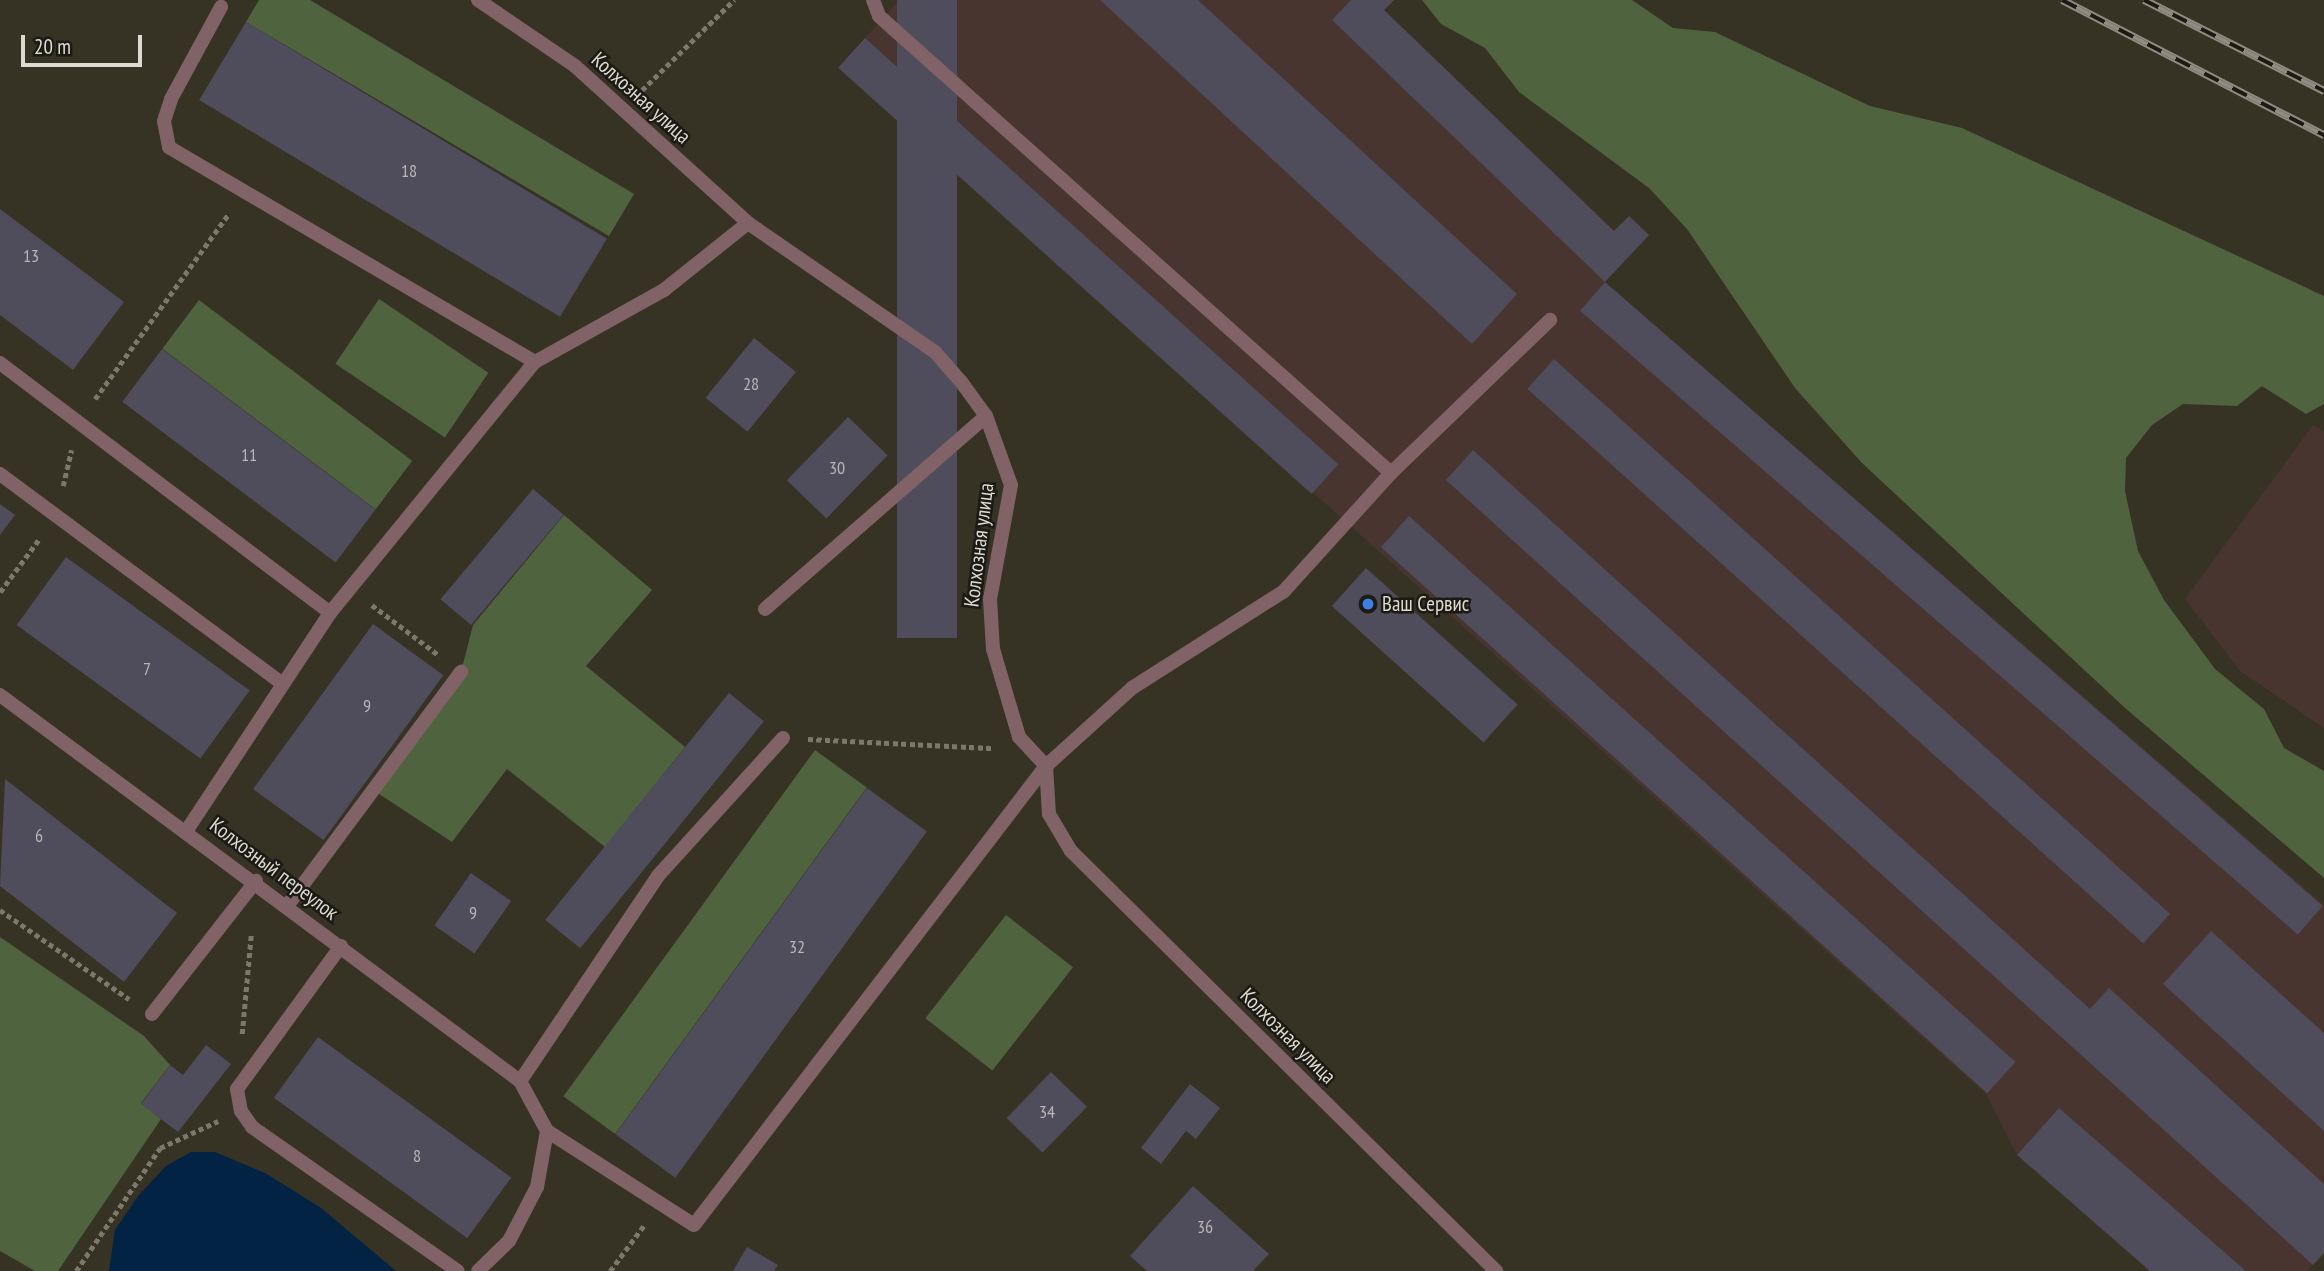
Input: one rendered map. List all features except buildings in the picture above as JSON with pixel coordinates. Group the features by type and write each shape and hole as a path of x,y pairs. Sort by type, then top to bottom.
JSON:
{"street":[{"name":"Колхозная улица","path":"478,0 575,66 748,223 935,352 986,416 1011,485 990,599 993,649 1019,737 1045,766 1049,814 1071,851 1496,1271"},
{"path":"873,0 879,16 1391,473"},
{"path":"221,7 164,121 169,147 534,362"},
{"path":"187,830 330,613 534,362 664,290 748,223"},
{"path":"783,738 658,876 520,1082 547,1131 694,1225 1045,766 1132,688 1284,592 1391,473 1550,320"},
{"path":"0,363 330,613"},
{"path":"765,609 986,416"},
{"path":"0,474 284,684"},
{"path":"287,906 461,672"},
{"name":"Колхозный переулок","path":"0,695 256,881 520,1082"},
{"path":"152,1014 256,881"},
{"path":"341,946 237,1089 241,1111 252,1127 458,1271"},
{"path":"478,1271 509,1241 537,1187 547,1131"}],"path":[{"path":"623,109 734,0"},
{"path":"78,422 244,192"},
{"path":"349,589 461,672"},
{"path":"783,738 998,748 1045,766"},
{"path":"237,1089 256,881"},
{"path":"0,910 152,1014"},
{"path":"76,1271 160,1148 241,1111"},
{"path":"610,1271 660,1203"}],"shaded area":[{"path":"899,0 1394,0 1384,10 1613,231 1629,216 1649,235 1605,282 2324,905 2324,1253 2307,1271 2150,1271 2017,1155 1986,1094 838,68"},
{"path":"2313,425 2324,432 2324,728 2240,671 2185,599"}],"green space":[{"path":"259,0 310,0 634,194 609,236 246,22"},
{"path":"1422,0 1632,0 1673,28 1715,32 1870,106 1962,128 2324,296 2324,404 2306,414 2262,386 2237,406 2183,404 2152,425 2126,458 2125,491 2138,551 2164,600 2215,669 2264,709 2284,748 2324,771 2324,878 2124,707 1862,463 1795,388 1687,229 1649,188 1519,92 1485,48 1441,24"},
{"path":"379,299 488,373 445,437 335,364"},
{"path":"199,300 412,461 376,509 162,349"},
{"path":"564,515 652,590 586,666 685,747 605,847 507,769 452,842 373,790 461,672 473,625"},
{"path":"815,750 867,788 615,1134 563,1096"},
{"path":"1006,915 1073,967 992,1071 925,1018"},
{"path":"0,937 144,1036 170,1065 141,1103 161,1119 58,1271 35,1271 0,1251"}],"water":[{"path":"191,1152 215,1152 265,1173 321,1208 396,1271 109,1271 115,1230 138,1196 166,1166"}],"railway":[{"path":"2062,0 2324,135"},
{"path":"2144,0 2324,91"}],"place":[{"name":"Ваш Сервис","path":"1368,604"}]}
